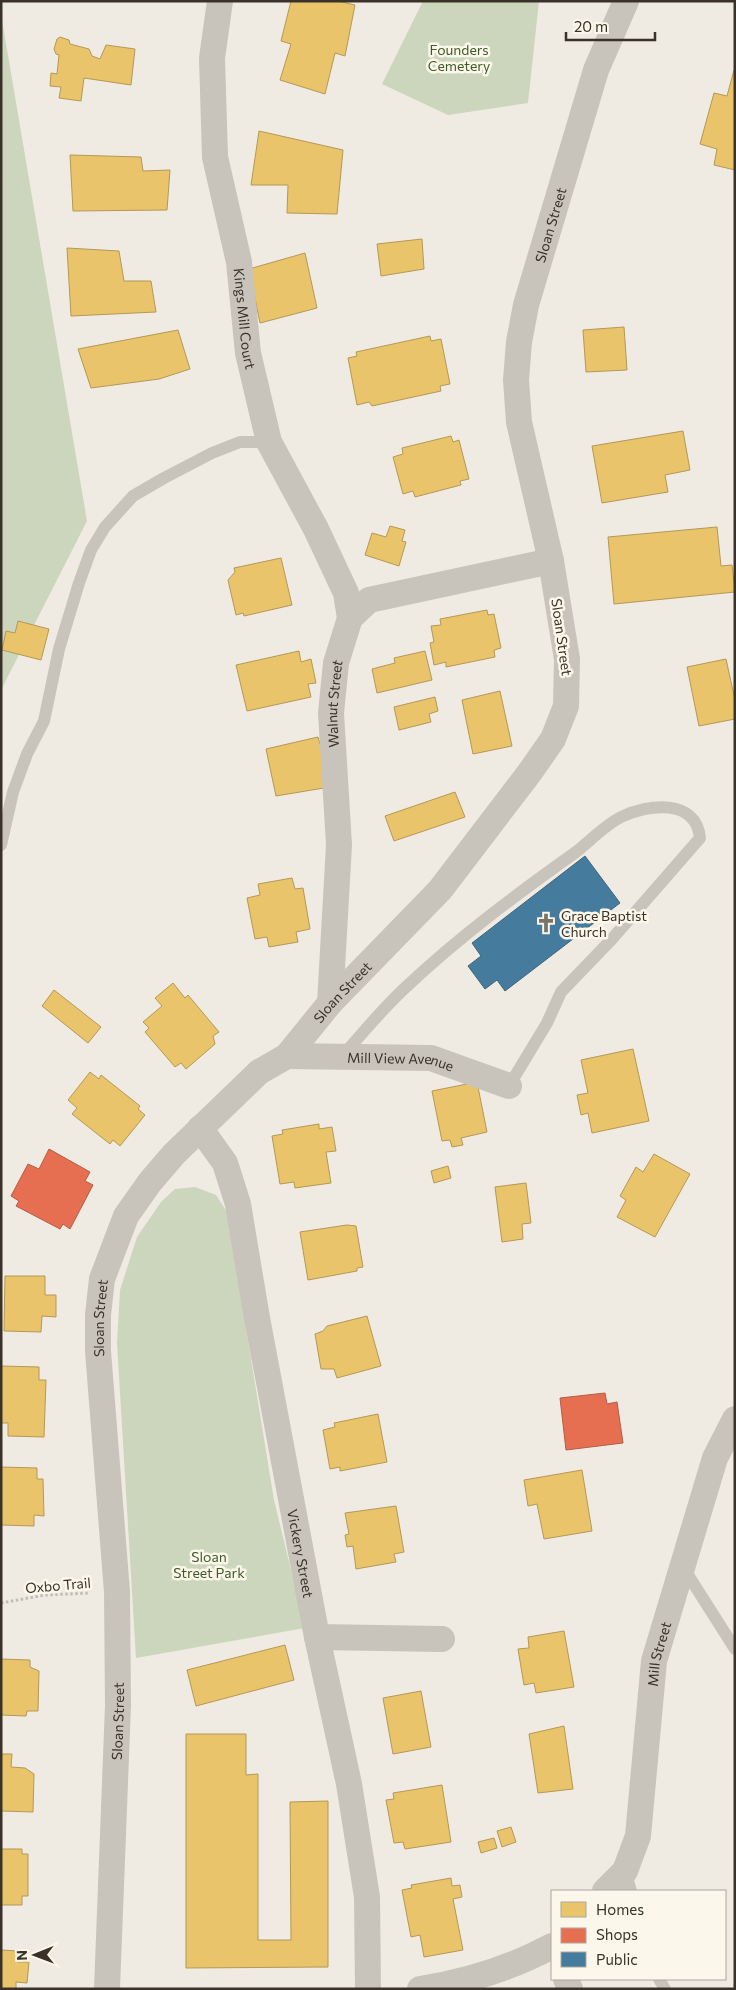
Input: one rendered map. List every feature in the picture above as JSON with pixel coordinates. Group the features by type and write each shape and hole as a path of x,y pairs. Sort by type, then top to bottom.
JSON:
{"street":[{"name":"Kings Mill Court","path":"220,1 212,58 211,94 215,157 239,262 248,353 268,442 316,530 346,593 350,618"},
{"name":"Sloan Street","path":"107,1989 118,1705 117,1592 98,1351 98,1315 102,1279 126,1216 174,1154 259,1072 287,1056 330,1003 440,890 553,739 566,706 567,659 551,561 519,422 516,380 519,342 526,305 596,70 626,1"},
{"path":"350,618 370,600 551,561"},
{"name":"Walnut Street","path":"330,1003 339,845 331,712 336,663 350,618"},
{"name":"Mill View Avenue","path":"287,1056 431,1058 509,1086"},
{"name":"Vickery Street","path":"200,1128 225,1164 238,1204 257,1318 316,1637 349,1784 368,1897 368,1989"},
{"name":"Mill Street","path":"608,1890 628,1881 638,1836 654,1661 715,1458 735,1419"},
{"path":"316,1637 442,1639"},
{"path":"420,1989 479,1982 551,1947"}],"lane":[{"path":"1,845 13,792 27,754 44,721 59,650 78,582 91,550 105,527 133,496 164,478 212,453 240,442 268,442"},
{"path":"341,1057 405,987 490,914 620,817 651,806 683,810 699,825 700,838 612,939 561,992 547,1023 509,1086"},
{"path":"682,1565 735,1650"}],"path":[{"name":"Oxbo Trail","path":"1,1603 45,1595 117,1592"}],"green space":[{"name":"Founders Cemetery","path":"423,1 539,1 528,103 448,115 382,84"},
{"path":"1,14 87,521 1,690"},
{"name":"Sloan Street Park","path":"195,1187 216,1195 227,1212 274,1500 305,1628 136,1658 117,1343 120,1290 137,1237 161,1202 175,1189"}],"building: Homes":[{"path":"291,1 338,1 355,5 345,56 335,53 325,94 280,80 291,44 281,41"},
{"path":"60,37 69,40 70,44 89,49 92,56 100,59 106,45 135,49 131,85 84,78 81,101 59,98 61,87 50,86 51,73 57,74 59,55 56,54 54,49 57,39"},
{"path":"734,70 735,170 714,165 717,149 700,144 714,93 727,96"},
{"path":"259,131 343,150 337,214 287,213 288,185 251,185"},
{"path":"70,155 141,157 143,171 170,170 167,210 73,211"},
{"path":"422,239 424,269 381,276 377,244"},
{"path":"67,248 119,251 124,281 151,281 156,312 71,316"},
{"path":"305,253 317,308 260,323 249,269"},
{"path":"624,327 627,370 586,372 583,330"},
{"path":"178,330 190,369 159,379 91,388 78,349"},
{"path":"430,336 431,341 441,339 450,384 440,386 441,391 372,406 369,402 357,405 348,358 357,356 356,352"},
{"path":"683,431 690,470 665,475 668,492 602,503 592,446"},
{"path":"451,436 453,442 459,440 469,479 460,481 461,485 415,497 413,491 403,494 393,457 403,454 402,448"},
{"path":"390,526 405,530 402,541 406,542 399,566 365,555 372,533 386,537"},
{"path":"717,527 721,566 732,565 735,592 614,604 608,537"},
{"path":"281,558 292,605 244,616 243,613 236,615 228,580 235,572 234,568"},
{"path":"487,610 488,615 494,614 501,648 494,650 495,657 446,667 446,662 434,665 430,643 434,642 431,626 441,625 440,619"},
{"path":"18,621 49,629 41,660 2,650 6,631 15,633"},
{"path":"299,651 301,662 311,659 316,683 308,684 311,697 247,711 236,665"},
{"path":"425,651 432,680 377,693 372,669 395,663 394,658"},
{"path":"726,659 735,700 735,719 699,726 687,667"},
{"path":"500,691 512,746 473,754 462,700"},
{"path":"435,697 438,711 429,714 431,722 399,730 394,707"},
{"path":"318,737 320,744 328,742 330,787 276,796 266,749"},
{"path":"455,792 465,817 394,841 385,816"},
{"path":"292,878 295,889 303,888 310,929 296,932 298,942 269,947 267,937 255,939 247,898 260,895 258,884"},
{"path":"173,983 185,998 188,995 219,1032 213,1036 215,1044 186,1069 181,1063 175,1067 145,1032 149,1028 143,1022 162,1006 155,998"},
{"path":"54,990 101,1027 88,1043 42,1006"},
{"path":"633,1049 649,1121 592,1133 588,1113 581,1115 577,1095 588,1093 581,1060"},
{"path":"90,1072 99,1079 101,1075 140,1106 138,1109 145,1115 120,1146 113,1140 110,1144 72,1114 77,1108 68,1100"},
{"path":"477,1082 487,1132 461,1138 463,1145 452,1147 450,1140 442,1141 432,1091"},
{"path":"319,1124 319,1129 332,1127 336,1151 326,1152 331,1183 295,1188 294,1182 280,1184 272,1136 283,1134 282,1130"},
{"path":"654,1154 690,1174 655,1237 617,1217 626,1200 620,1196 636,1167 643,1172"},
{"path":"448,1166 451,1178 434,1183 431,1171"},
{"path":"526,1183 531,1223 522,1224 523,1239 502,1242 495,1187"},
{"path":"347,1225 356,1226 363,1267 357,1268 357,1271 308,1280 300,1232"},
{"path":"5,1276 45,1276 45,1295 56,1295 56,1317 42,1316 41,1332 4,1331"},
{"path":"367,1316 381,1366 337,1378 334,1369 321,1369 315,1334 323,1331 327,1326"},
{"path":"1,1366 39,1367 39,1380 46,1380 44,1437 8,1436 8,1423 1,1423"},
{"path":"378,1414 387,1462 340,1471 340,1467 330,1469 323,1430 335,1427 334,1423"},
{"path":"1,1467 37,1468 37,1479 43,1479 44,1516 34,1515 34,1526 1,1525"},
{"path":"582,1470 592,1531 544,1539 537,1504 528,1506 524,1480"},
{"path":"396,1506 404,1552 394,1554 396,1562 356,1569 353,1546 347,1547 345,1535 349,1534 345,1513"},
{"path":"564,1631 574,1687 536,1693 534,1683 524,1685 518,1649 529,1648 528,1637"},
{"path":"285,1645 294,1680 196,1706 187,1670"},
{"path":"1,1659 30,1660 30,1667 39,1671 38,1711 27,1711 26,1716 1,1715"},
{"path":"421,1691 431,1747 393,1754 383,1698"},
{"path":"564,1726 573,1789 538,1793 529,1734"},
{"path":"186,1734 246,1734 246,1775 258,1774 258,1940 291,1940 290,1802 328,1801 328,1967 186,1968"},
{"path":"1,1754 12,1754 11,1767 25,1768 34,1774 33,1812 1,1811"},
{"path":"442,1785 451,1842 405,1849 403,1842 394,1843 386,1800 394,1799 393,1793"},
{"path":"511,1827 516,1842 502,1847 497,1831"},
{"path":"494,1838 497,1848 481,1853 478,1842"},
{"path":"1,1849 22,1849 22,1854 28,1854 28,1896 22,1896 22,1905 1,1905"},
{"path":"451,1878 452,1886 460,1885 462,1897 453,1899 463,1950 424,1957 420,1935 411,1937 402,1890 412,1888 411,1885"},
{"path":"1,1950 19,1951 18,1962 29,1962 27,1983 16,1982 16,1989 1,1989"}],"building: Shops":[{"path":"49,1149 90,1172 85,1181 93,1185 70,1229 63,1224 60,1229 16,1206 19,1201 11,1196 28,1164 39,1169"},
{"path":"605,1393 607,1404 617,1402 623,1443 566,1450 560,1398"}],"building: Public":[{"name":"Grace Baptist Church","path":"585,856 620,903 505,991 497,980 485,989 468,966 481,956 472,943"}],"place":[{"name":"Grace Baptist Church","path":"546,923"}]}
